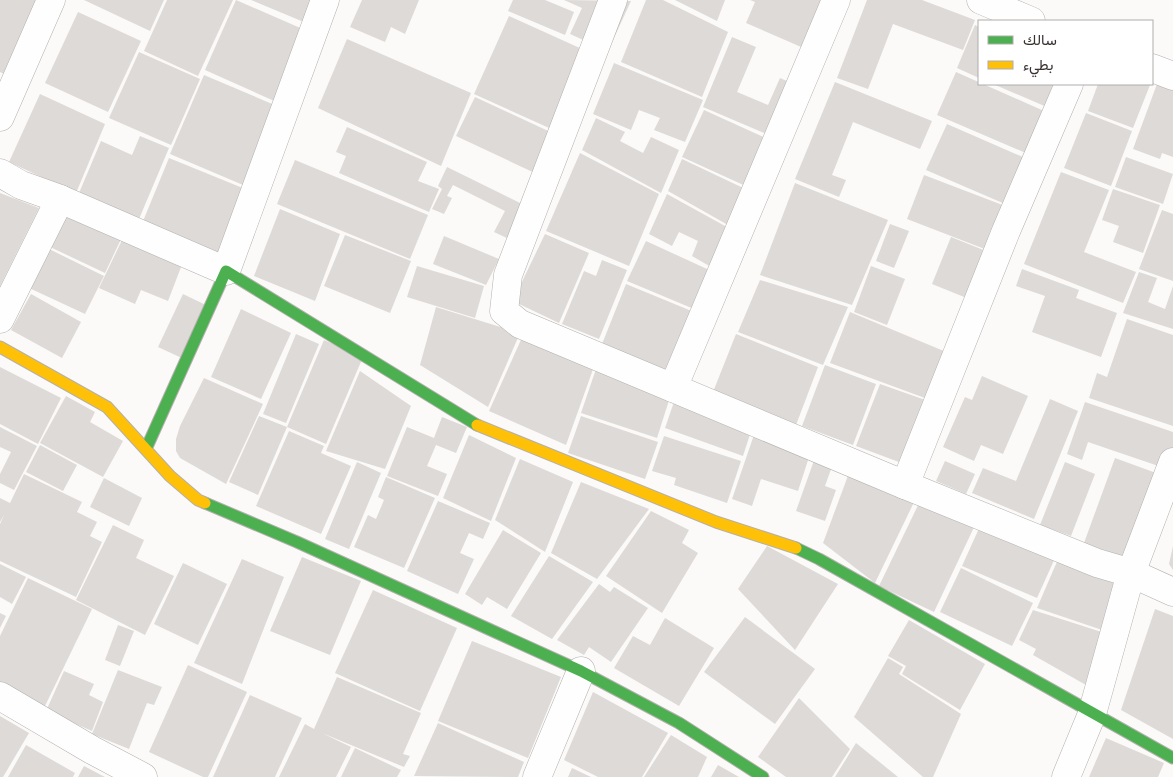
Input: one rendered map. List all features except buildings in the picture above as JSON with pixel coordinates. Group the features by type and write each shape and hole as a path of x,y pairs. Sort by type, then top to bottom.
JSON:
{"street":[{"path":"0,117 51,0"},
{"path":"146,449 226,271 325,0"},
{"path":"613,0 508,275 504,311 520,324 905,485 1097,563 1131,573 1173,592"},
{"path":"673,388 836,0"},
{"path":"981,0 1029,20"},
{"path":"1153,68 1173,76"},
{"path":"905,485 1006,231 1069,85"},
{"path":"0,173 21,185 60,199 226,271 438,399 484,429 716,522 787,544 819,559 1173,758"},
{"path":"0,319 60,199"},
{"path":"0,347 107,407 170,476 198,500 297,542 581,671 679,723 763,777"},
{"path":"1066,777 1092,714 1131,573 1173,462"},
{"path":"537,777 581,671"},
{"path":"0,696 92,750 144,777"}],"traffic: fast":[{"path":"146,449 226,271 477,425"},
{"path":"205,503 297,542 581,671 679,723 763,777"},
{"path":"796,548 819,559 1173,758"}],"traffic: slow":[{"path":"0,347 107,407 170,476 198,500 205,503"},
{"path":"477,425 716,522 796,548"}]}
